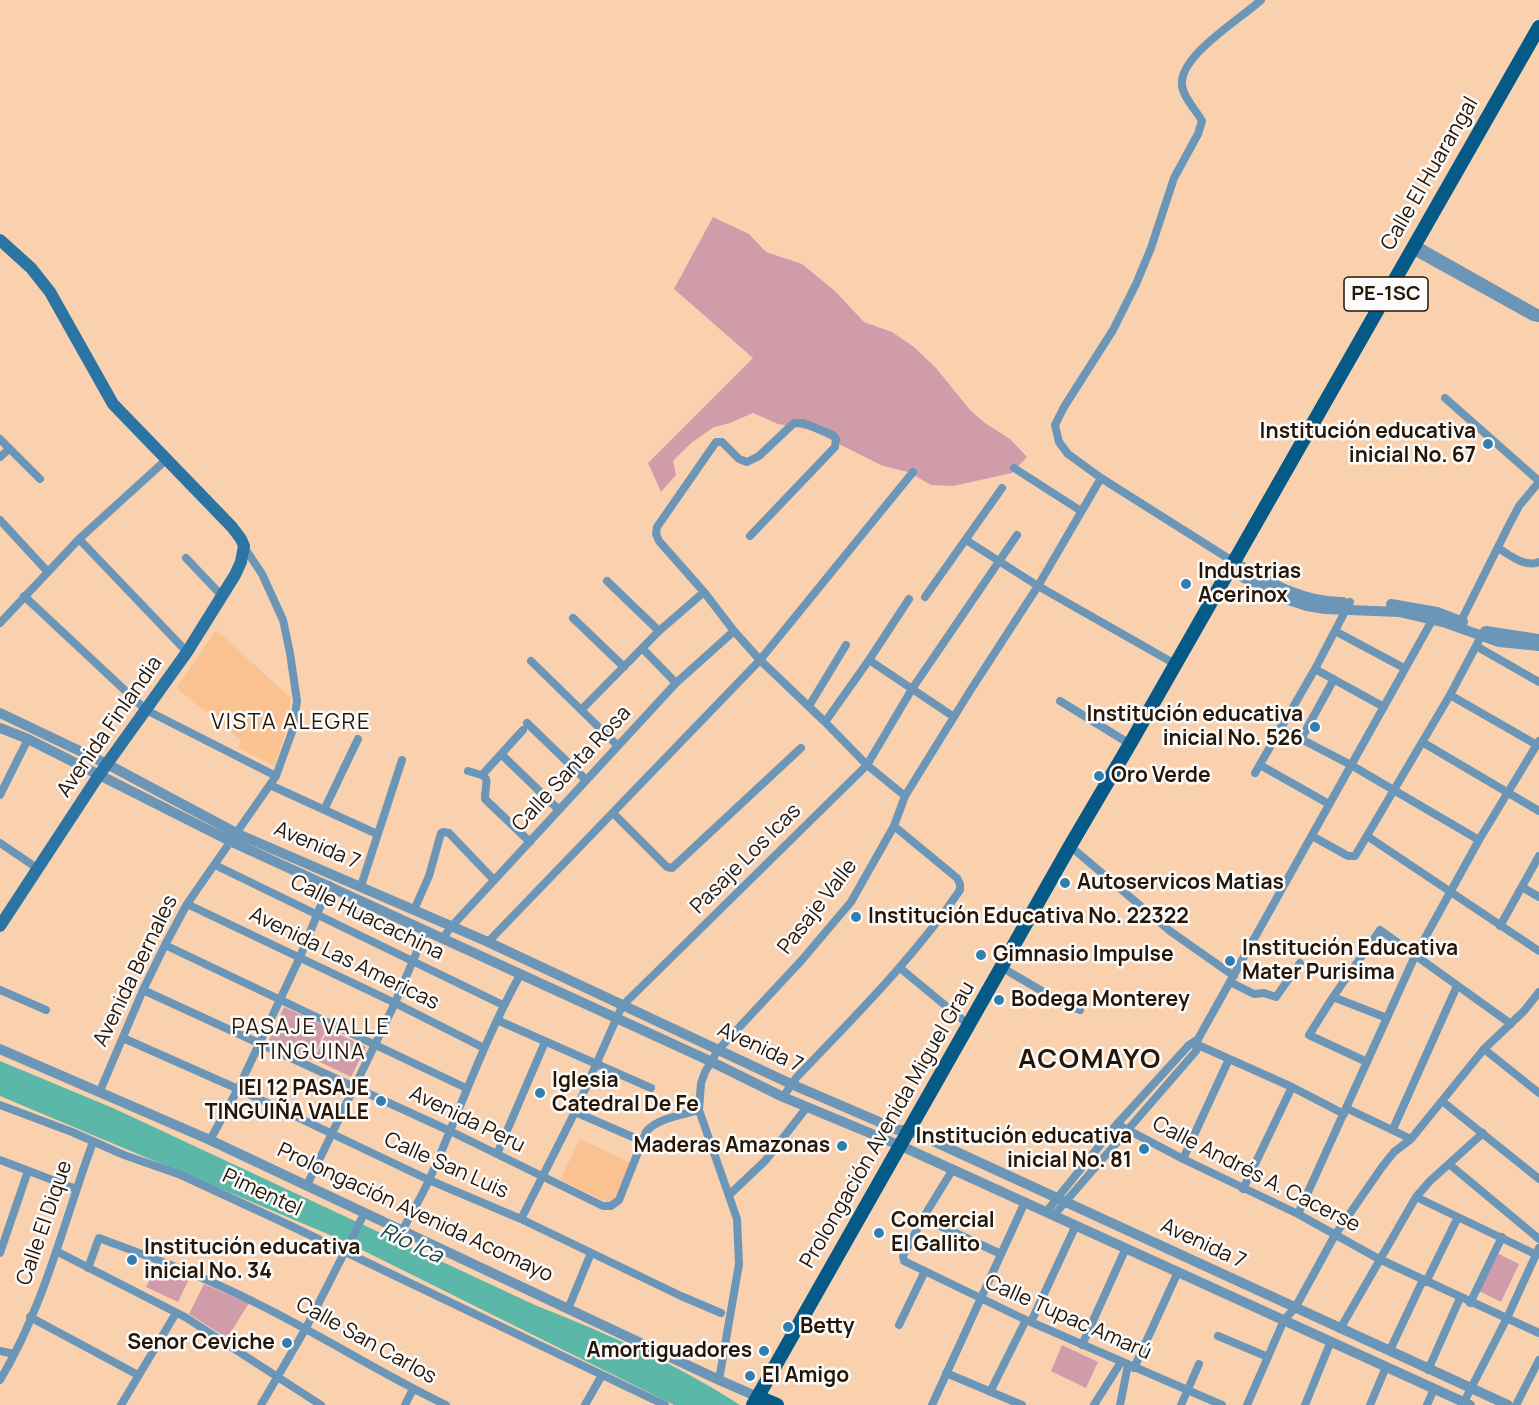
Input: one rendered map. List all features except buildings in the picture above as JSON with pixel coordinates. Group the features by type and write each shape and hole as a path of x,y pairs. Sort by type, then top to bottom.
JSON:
{"main road":[{"name":"Calle El Huarangal","path":"1231,566 1539,27"},
{"path":"0,240 31,268 50,291 113,404 232,527 243,546"},
{"name":"Avenida Finlandia","path":"0,926 99,775 187,652 241,562 243,546"},
{"name":"Prolongación Avenida Miguel Grau","path":"755,1401 1231,566"},
{"name":"Prolongación Avenida Acomayo","path":"755,1401 777,1405"}],"street":[{"path":"1261,0 1200,51 1184,72 1182,84 1185,95 1202,121 1198,134 1174,178 1151,248 1136,284 1113,330 1055,425 1059,442 1068,454 1101,478 1231,566 1294,594 1311,599 1348,605 1407,605 1460,624 1539,682"},
{"path":"1413,247 1533,317 1539,316"},
{"path":"1445,398 1539,481 1519,506 1460,624"},
{"path":"750,536 835,447 836,439 833,435 803,423 795,423 759,456 747,462 739,459 722,442 716,442 657,527 656,534 659,541 704,592 734,632 760,660 867,765 905,796"},
{"path":"0,439 39,479"},
{"path":"0,457 9,449"},
{"path":"0,623 79,539 167,459"},
{"path":"1014,468 1081,511"},
{"path":"488,942 760,660 913,472"},
{"name":"Pasaje Valle","path":"719,1380 739,1264 737,1219 699,1110 701,1083 710,1061 851,902 894,826 905,796 1038,586 1101,478"},
{"path":"926,597 1002,488"},
{"path":"0,520 47,571"},
{"name":"Pasaje Los Icas","path":"520,1219 575,1112 622,1006 867,765 912,689 1017,534"},
{"path":"79,539 187,652"},
{"path":"966,540 1038,586 1175,664"},
{"name":"Avenida Bernales","path":"100,1091 143,990 187,904 235,838 276,776 284,759 296,713 295,679 283,620 262,574 243,546"},
{"path":"1498,548 1523,563 1539,562"},
{"path":"186,558 222,596"},
{"path":"607,581 659,631"},
{"path":"582,709 659,631 704,592"},
{"path":"24,596 146,710 276,776"},
{"path":"825,722 909,599"},
{"path":"1329,804 1257,769 1315,669 1348,605"},
{"path":"1061,1199 1196,1052 1198,1042 1232,979 1435,616"},
{"path":"573,618 624,667"},
{"path":"1335,631 1404,668"},
{"name":"Calle Santa Rosa","path":"443,938 676,683 734,632"},
{"path":"1480,638 1502,635 1539,639"},
{"path":"1480,638 1539,646"},
{"path":"1312,836 1353,857 1450,695 1480,638"},
{"path":"809,706 846,645"},
{"path":"642,648 676,683"},
{"path":"869,660 954,717"},
{"path":"531,661 618,746"},
{"path":"1315,669 1384,707"},
{"path":"1301,739 1334,680"},
{"path":"1298,1214 1415,956 1479,840 1538,743 1450,695"},
{"path":"1060,701 1130,744"},
{"name":"Avenida 7","path":"0,713 107,764 235,838 361,886 488,942 791,1084 898,1130 909,1130 1508,1405"},
{"path":"482,775 525,727 586,780"},
{"name":"Avenida 7","path":"0,728 28,739 520,975 710,1061 783,1098 953,1169 1467,1403"},
{"path":"1280,728 1351,765 1479,840"},
{"path":"0,795 28,739"},
{"path":"324,810 358,739"},
{"path":"1422,742 1539,811"},
{"path":"613,813 667,867 672,868 801,748"},
{"path":"501,754 559,810"},
{"path":"361,886 402,760"},
{"path":"468,771 482,775 488,783 485,794 487,801 530,842"},
{"path":"270,785 377,834"},
{"path":"783,1098 791,1084 900,968 935,927 961,887 957,878 894,826"},
{"path":"414,910 429,876 443,832 449,834 494,880"},
{"path":"1367,836 1539,951"},
{"path":"0,843 37,868"},
{"path":"1070,846 1170,931 1254,994 1264,993 1276,997 1300,963"},
{"path":"1500,926 1539,856"},
{"name":"Calle Huacachina","path":"215,865 503,1005"},
{"path":"210,1140 238,1089 300,957 329,885"},
{"path":"1522,887 1539,897"},
{"name":"Avenida Las Americas","path":"187,904 484,1048"},
{"path":"307,1185 356,1087 426,930"},
{"path":"1367,1062 1309,1035 1380,930 1511,1024"},
{"path":"165,945 466,1088"},
{"path":"1001,967 1064,1004 1080,1010"},
{"path":"900,968 969,1025"},
{"path":"402,1231 429,1180 466,1088 503,1005 520,975"},
{"path":"1393,1129 1457,986"},
{"path":"0,990 46,1010"},
{"name":"Avenida Peru","path":"143,990 450,1131 603,1206 611,1206 619,1200 642,1141"},
{"path":"1247,1405 1284,1320 1295,1308 1335,1235 1388,1160 1394,1152 1411,1139 1484,1050 1536,1003 1539,993"},
{"path":"1333,997 1387,1018"},
{"path":"497,1020 651,1088"},
{"name":"Calle San Luis","path":"123,1038 238,1089 429,1180 520,1219 681,1296 721,1312"},
{"path":"497,1154 545,1042"},
{"path":"1050,1214 1117,1124 1189,1045 1198,1042 1229,1059 1345,1111 1393,1129 1411,1139"},
{"name":"Prolongación Avenida Acomayo","path":"0,1049 100,1091 307,1185 362,1217 402,1231 719,1380 755,1401"},
{"path":"1484,1050 1539,1093"},
{"path":"1183,1159 1229,1059"},
{"path":"1243,1189 1292,1087"},
{"path":"1442,1101 1539,1179"},
{"name":"Pimentel","path":"0,1105 181,1175 345,1249 665,1405"},
{"path":"729,1195 765,1161 807,1107"},
{"path":"575,1112 642,1141 646,1132 654,1125 699,1110"},
{"name":"Calle Andrés A. Cacerse","path":"1117,1124 1243,1189 1298,1214 1378,1259 1539,1333"},
{"path":"1340,1329 1378,1259 1416,1197 1430,1181 1483,1133"},
{"name":"Calle El Dique","path":"0,1380 14,1354 56,1251 93,1142"},
{"path":"0,1160 76,1189"},
{"path":"1449,1164 1539,1239"},
{"path":"953,1169 923,1218 1001,1254"},
{"path":"0,1252 28,1171"},
{"path":"1416,1197 1537,1251 1467,1403"},
{"path":"932,1405 1025,1202"},
{"path":"261,1405 306,1328 362,1217"},
{"path":"1389,1350 1458,1217"},
{"name":"Calle Tupac Amarú","path":"923,1218 903,1259 1029,1321 1222,1405"},
{"path":"990,1392 1029,1321 1076,1226"},
{"path":"1470,1303 1502,1237"},
{"name":"Calle San Carlos","path":"88,1268 99,1238 253,1301 446,1405"},
{"path":"1082,1345 1126,1248"},
{"path":"56,1251 176,1313 321,1405"},
{"path":"568,1309 591,1253"},
{"path":"899,1325 925,1271"},
{"path":"1094,1405 1128,1365 1178,1272"},
{"path":"1428,1370 1461,1298"},
{"path":"121,1405 176,1313"},
{"path":"30,1317 138,1375"},
{"path":"1218,1336 1268,1357"},
{"path":"1305,1405 1331,1341"},
{"path":"0,1350 14,1354"},
{"path":"1516,1405 1539,1360"},
{"path":"1181,1405 1199,1364"},
{"path":"1120,1405 1128,1365"},
{"path":"1370,1405 1386,1367"},
{"path":"946,1373 990,1392 1006,1402 1022,1405"},
{"path":"585,1405 602,1374"},
{"path":"405,1405 413,1389"},
{"path":"1427,1405 1434,1389"}],"shaded area":[{"path":"713,217 749,234 766,252 802,264 836,292 864,322 892,332 914,347 936,368 970,410 1010,439 1027,457 1012,473 953,486 931,485 908,472 883,466 811,430 778,424 753,413 714,427 691,443 673,461 676,475 661,492 648,463 753,358 674,289"},
{"path":"216,630 291,698 286,731 274,766 238,748 241,740 176,688"},
{"path":"284,1007 327,1027 312,1060 269,1040"},
{"path":"328,1029 366,1047 351,1077 314,1059"},
{"path":"580,1139 631,1163 612,1204 560,1180"},
{"path":"1497,1253 1519,1264 1501,1302 1479,1291"},
{"path":"157,1266 188,1281 178,1302 146,1287"},
{"path":"204,1284 249,1303 227,1338 189,1314"},
{"path":"1062,1345 1098,1362 1086,1388 1051,1371"}],"water":[{"name":"Río Ica","path":"0,1061 113,1108 537,1306 641,1350 740,1405 674,1405 342,1240 0,1096"}],"place":[{"name":"Institución educativa inicial No. 67","path":"1488,444"},
{"name":"Industrias Acerinox","path":"1186,584"},
{"name":"Institución educativa inicial No. 526","path":"1315,727"},
{"name":"Oro Verde","path":"1099,776"},
{"name":"Autoservicos Matias","path":"1065,883"},
{"name":"Institución Educativa No. 22322","path":"856,917"},
{"name":"Gimnasio Impulse","path":"981,955"},
{"name":"Institución Educativa Mater Purisima","path":"1230,961"},
{"name":"Bodega Monterey","path":"999,1000"},
{"name":"Iglesia Catedral De Fe","path":"540,1093"},
{"name":"IEI 12 PASAJE TINGUIÑA VALLE","path":"381,1101"},
{"name":"Maderas Amazonas","path":"842,1146"},
{"name":"Institución educativa inicial No. 81","path":"1144,1149"},
{"name":"Comercial El Gallito","path":"879,1233"},
{"name":"Institución educativa inicial No. 34","path":"132,1260"},
{"name":"Betty","path":"788,1327"},
{"name":"Senor Ceviche","path":"287,1343"},
{"name":"Amortiguadores","path":"764,1351"},
{"name":"El Amigo","path":"750,1376"}],"district":[{"name":"VISTA ALEGRE","path":"291,723"},
{"name":"PASAJE VALLE TINGUINA","path":"311,1040"},
{"name":"ACOMAYO","path":"1090,1060"}]}
